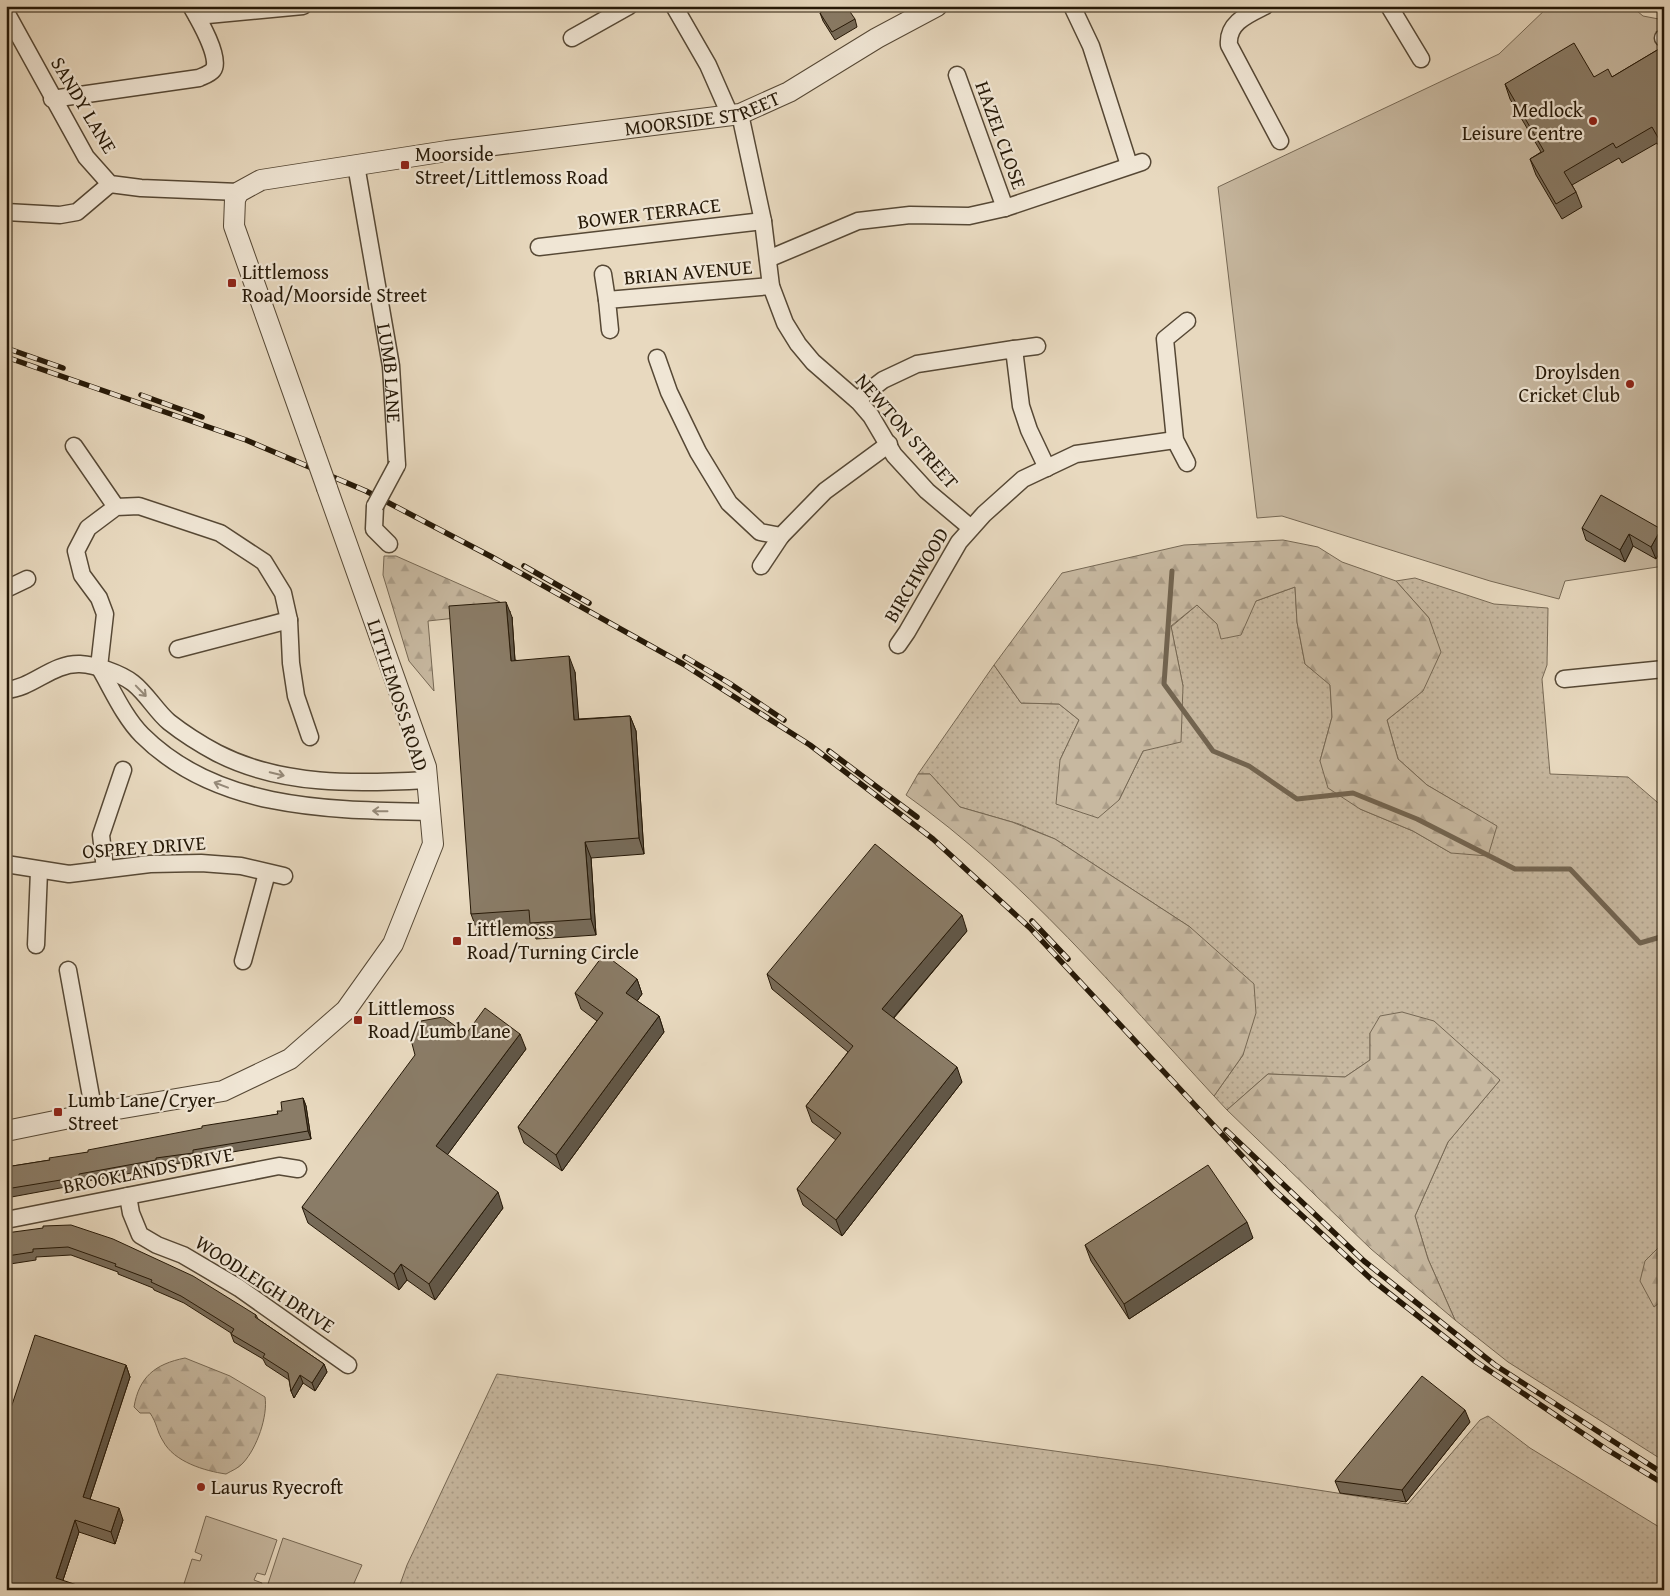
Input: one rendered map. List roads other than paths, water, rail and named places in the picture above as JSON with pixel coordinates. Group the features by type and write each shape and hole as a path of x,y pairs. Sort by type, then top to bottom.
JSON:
{"street":[{"path":"52,99 199,78 212,71 215,65 214,53 194,11 303,6"},
{"path":"572,38 629,6"},
{"name":"NEWTON STREET","path":"674,6 735,115 763,221 771,286 785,323 798,344 813,362 871,416 894,455 927,491 970,528"},
{"name":"MOORSIDE STREET","path":"239,192 261,180 356,164 735,115 789,92 876,38 937,6"},
{"path":"768,260 858,221 910,215 968,216 1005,208 1135,164 1091,46 1072,6"},
{"path":"1264,6 1244,16 1232,28 1228,36 1229,46 1280,141"},
{"path":"1389,6 1421,59"},
{"name":"SANDY LANE","path":"6,12 52,99 86,157 110,184 142,188 239,192"},
{"name":"HAZEL CLOSE","path":"957,75 1005,208"},
{"name":"LUMB LANE","path":"356,164 391,366 397,465 375,506 374,529 389,544"},
{"path":"6,212 60,215 77,212 110,184"},
{"name":"LITTLEMOSS ROAD","path":"94,1113 223,1092 290,1059 346,1010 393,944 432,844 426,767 234,226 235,199 239,192"},
{"name":"BOWER TERRACE","path":"539,246 763,221"},
{"path":"603,274 607,300"},
{"name":"BRIAN AVENUE","path":"610,330 607,300 771,286"},
{"path":"1186,463 1175,440 1165,339 1187,321"},
{"path":"856,400 883,380 917,364 1037,346"},
{"path":"1014,349 1021,406 1029,430 1047,468"},
{"path":"657,358 669,392 698,452 729,503 760,532 781,536"},
{"path":"970,528 1023,479 1076,454 1175,440"},
{"path":"761,566 781,536 824,490 889,444"},
{"path":"74,446 116,507"},
{"path":"310,737 296,696 291,663 289,620 283,593 264,562 220,533 140,506 116,507 88,528 76,552 82,575 99,598 105,614 99,667 141,734 176,763 217,784 258,798 306,806 352,810 429,812"},
{"name":"BIRCHWOOD","path":"898,645 959,542 970,528"},
{"path":"6,589 27,579"},
{"path":"178,649 289,620"},
{"path":"6,690 20,689 62,665 80,664 99,667 132,683 170,722 217,753 254,768 281,776 323,780 369,783 426,780"},
{"path":"1564,679 1664,669"},
{"path":"105,870 101,835 123,770"},
{"name":"OSPREY DRIVE","path":"6,864 40,871 69,874 150,864 201,862 241,866 284,876"},
{"path":"36,945 40,871"},
{"path":"243,961 268,873"},
{"path":"6,1131 94,1113 68,970"},
{"name":"BROOKLANDS DRIVE","path":"6,1220 279,1166 298,1169"},
{"name":"WOODLEIGH DRIVE","path":"128,1196 131,1213 140,1235 157,1245 183,1255 240,1288 348,1365"}],"waterway":[{"path":"1172,571 1164,684 1213,751 1249,766 1297,799 1353,793 1417,819 1515,869 1570,869 1640,943 1664,936"}],"railway":[{"path":"6,348 63,368"},
{"path":"6,357 246,440 366,491 492,557 683,664 810,745 933,839 1030,928 1272,1188 1371,1279 1475,1361 1606,1449 1664,1484"},
{"path":"141,395 202,417"},
{"path":"524,566 589,603"},
{"path":"685,657 729,683 784,720"},
{"path":"829,751 917,817"},
{"path":"1032,921 1068,959"},
{"path":"1226,1130 1364,1261 1495,1365 1664,1474"}],"place":[{"name":"Medlock Leisure Centre","path":"1593,121"},
{"name":"Moorside Street/Littlemoss Road","path":"405,165"},
{"name":"Littlemoss Road/Moorside Street","path":"232,283"},
{"name":"Droylsden Cricket Club","path":"1630,384"},
{"name":"Littlemoss Road/Turning Circle","path":"457,941"},
{"name":"Littlemoss Road/Lumb Lane","path":"358,1020"},
{"name":"Lumb Lane/Cryer Street","path":"58,1112"},
{"name":"Laurus Ryecroft","path":"201,1487"}]}
